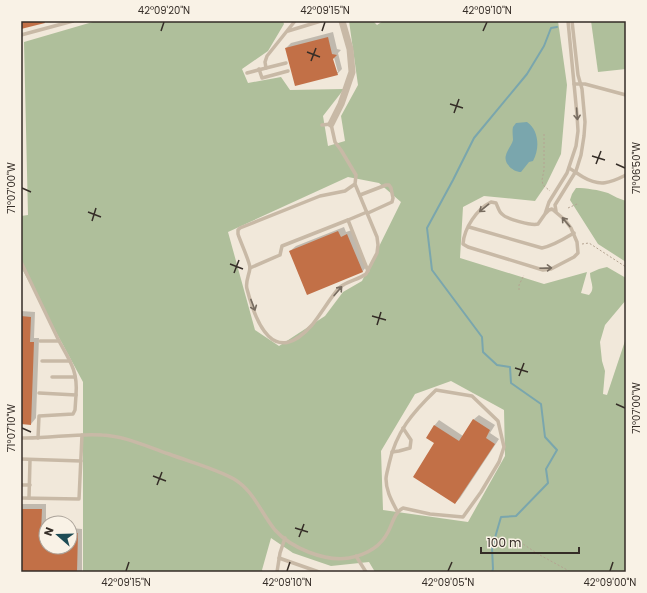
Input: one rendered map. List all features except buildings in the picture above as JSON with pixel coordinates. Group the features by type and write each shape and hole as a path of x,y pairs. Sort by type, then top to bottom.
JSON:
{"street":[{"path":"330,124 340,104 352,72 350,49 342,21"}],"lane":[{"path":"21,35 74,21"},
{"path":"266,68 266,56 295,21"},
{"path":"287,31 321,21"},
{"path":"545,214 549,202 569,168 575,150 578,131 568,21"},
{"path":"556,212 555,205 576,171 585,130 581,84 578,75 572,21"},
{"path":"247,73 286,63"},
{"path":"258,70 262,78 288,71"},
{"path":"574,84 581,84 626,95"},
{"path":"322,125 330,124 335,142 356,175 355,184 376,233 378,245 377,253 365,275 347,283 339,289 311,326 302,334 288,342 281,343 269,338 260,325 246,286 250,268 238,234 239,229 320,196 344,191 355,184"},
{"path":"569,168 588,179 602,183 610,182 626,175"},
{"path":"250,268 280,255 282,246 392,202 393,198 391,188 386,185 360,195"},
{"path":"493,202 496,203 503,216 531,224 538,224 550,209 556,212 565,220 574,233 578,253 575,257 551,269 543,270 465,246 463,243 469,227 479,211 493,202"},
{"path":"348,220 368,271"},
{"path":"469,227 542,248 554,244 574,233"},
{"path":"21,262 75,371 76,377 75,410 73,414 39,416 38,438"},
{"path":"40,341 59,341"},
{"path":"42,361 70,361"},
{"path":"52,377 76,377"},
{"path":"21,438 82,435 119,437 212,469 233,479 246,488 276,531 285,538 305,551 318,555 347,558 372,550 387,534 397,511 404,508 430,514 462,517 499,462 504,446 498,421 472,396 436,390 416,408 403,428 392,452 386,479 388,493 397,511"},
{"path":"39,393 76,395"},
{"path":"392,452 410,448 411,440 403,428"},
{"path":"21,498 79,499 82,435"},
{"path":"21,459 81,461"},
{"path":"29,498 30,460"},
{"path":"21,484 30,484"},
{"path":"277,572 279,558 285,538"},
{"path":"356,556 366,572"},
{"path":"279,558 319,572"}],"path":[{"path":"544,134 544,170 542,180 543,185 552,193"},
{"path":"568,208 577,204 579,205"},
{"path":"577,245 587,243 626,267"},
{"path":"519,290 519,285 524,275"},
{"path":"520,542 571,572"}],"green space":[{"path":"96,21 283,21 284,24 268,51 242,69 248,83 281,77 290,90 344,89 323,116 328,146 345,141 341,116 358,85 349,21 373,21 377,25 383,21 558,21 567,85 561,154 546,185 535,201 484,196 463,207 460,258 544,284 587,272 581,293 589,295 592,290 590,273 607,267 626,278 626,300 605,325 600,342 602,361 605,371 603,394 607,395 626,338 626,572 375,572 369,562 331,566 293,553 271,538 262,570 263,572 83,572 83,382 21,267 21,216 28,215 24,42","holes":["348,177 379,183 401,202 362,281 343,292 325,316 279,346 255,330 228,232","451,381 504,410 505,456 468,522 383,510 381,451 415,394"]},
{"path":"591,21 626,21 626,69 598,72"},
{"path":"576,188 597,190 626,201 626,262 598,244 570,200"}],"water":[{"path":"527,122 531,125 536,135 537,151 533,161 529,162 521,172 518,172 510,167 505,158 507,151 512,144 513,127 516,123"}],"waterway":[{"path":"492,572 492,548 501,517 516,516 548,483 546,469 557,450 545,437 541,404 511,383 510,367 497,365 483,352 482,337 432,270 427,228 474,138 527,74 544,46 551,28 557,27"}]}
